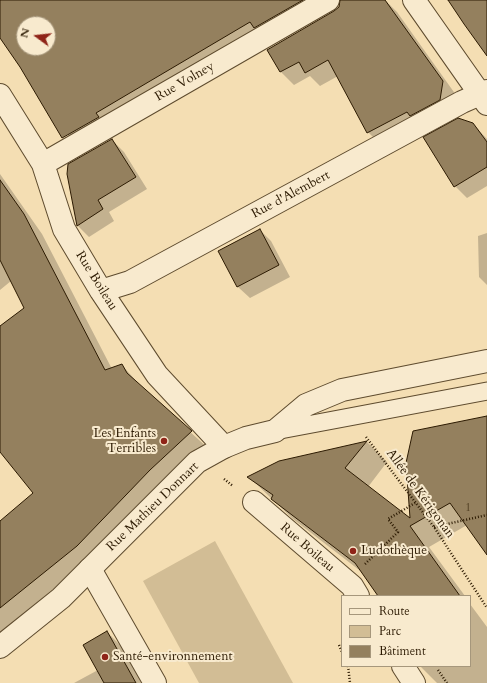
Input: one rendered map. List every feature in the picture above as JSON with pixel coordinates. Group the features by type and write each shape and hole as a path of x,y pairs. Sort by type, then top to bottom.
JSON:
{"street":[{"name":"Rue Volney","path":"42,164 328,0"},
{"path":"414,0 485,96"},
{"name":"Rue Boileau","path":"0,94 42,164 64,229 101,291 157,375 224,447"},
{"name":"Rue d'Alembert","path":"101,291 130,282 485,96"},
{"name":"Rue Mathieu Donnart","path":"0,647 61,598 197,462 224,447 246,438 275,431 306,404 342,390 487,361"},
{"name":"Rue Boileau","path":"254,502 352,586 357,595"},
{"path":"90,568 155,683"},
{"path":"404,667 414,683"}],"lane":[{"path":"275,431 487,390"}],"path":[{"name":"Allée de Kérigonan","path":"352,417 415,503 434,526 487,608"},
{"path":"362,567 398,532 388,519 415,503"},
{"path":"434,526 487,516"},
{"path":"339,645 341,650"},
{"path":"348,667 350,683"},
{"path":"436,667 447,683"}],"green space":[{"path":"215,541 293,683 199,683 143,581"}],"building":[{"path":"0,0 303,0 254,28 250,22 96,113 99,117 62,138 20,67 0,38"},
{"path":"340,0 385,0 443,81 440,100 410,116 407,112 367,133 328,60 305,73 299,62 280,72 267,50 334,11 339,7"},
{"path":"448,0 487,0 487,56 464,24"},
{"path":"458,118 473,123 487,142 487,167 454,187 423,137"},
{"path":"112,139 136,177 98,200 103,209 77,226 67,174 68,164"},
{"path":"0,180 24,214 105,370 122,364 127,373 192,431 150,470 77,546 0,608 0,521 33,493 0,452 0,326 24,308 0,260"},
{"path":"260,229 279,265 237,287 218,251"},
{"path":"487,416 487,555 450,503 410,526 459,595 377,595 355,563 271,499 273,495 247,477 279,461 367,441 345,468 410,518 406,463 413,431"},
{"name":"Santé-environnement","path":"107,631 136,683 104,683 83,645"}],"place":[{"name":"Les Enfants Terribles","path":"164,441"},
{"name":"Ludothèque","path":"353,551"},
{"name":"Santé-environnement","path":"105,657"}]}
